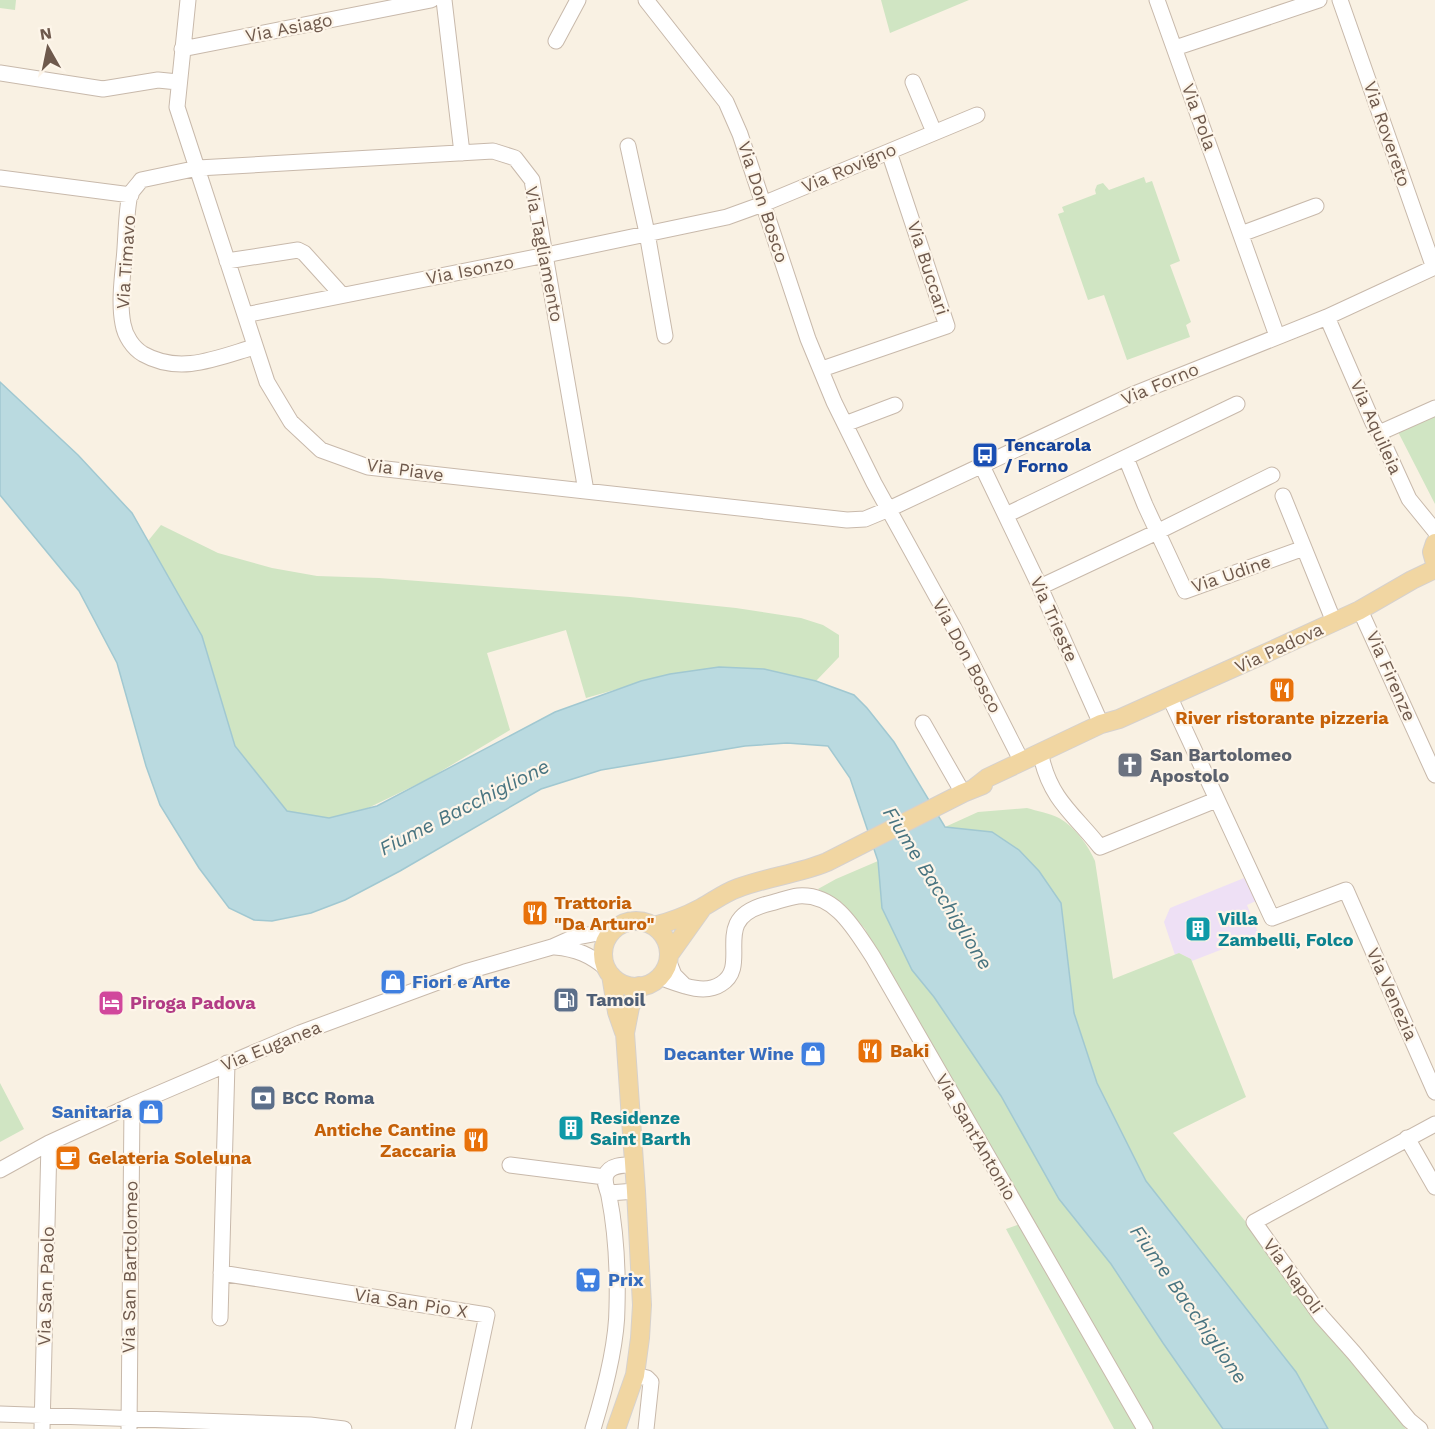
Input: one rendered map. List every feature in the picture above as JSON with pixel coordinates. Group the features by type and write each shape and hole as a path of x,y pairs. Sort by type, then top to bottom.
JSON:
{"main road":[{"path":"1435,543 1432,552 1435,563"},
{"name":"Via Padova","path":"963,794 987,778 1110,722 1170,698 1360,610 1435,569"},
{"name":"Via Padova","path":"963,794 1104,730 1110,722"},
{"name":"Via Euganea","path":"614,930 621,925 637,921 654,926 680,918 740,887 827,862 963,794"},
{"name":"Via Euganea","path":"659,977 669,957 702,908"},
{"path":"654,926 665,938 669,957"},
{"path":"614,930 604,948 604,958 625,1033"},
{"name":"Via Euganea","path":"609,972 624,984 639,986"},
{"path":"616,1429 635,1375 642,1305 625,1033 630,1007 639,986 646,985 659,977"}],"street":[{"name":"Via Piave","path":"188,0 177,107 267,382 291,422 321,450 368,467 847,520 865,519 889,509"},
{"name":"Via Asiago","path":"182,49 431,0"},
{"path":"444,0 462,153"},
{"path":"556,41 578,0"},
{"name":"Via Don Bosco","path":"646,0 726,102 740,134 808,339 845,424 954,628 1022,762"},
{"name":"Via Pola","path":"1157,0 1277,336"},
{"path":"1175,48 1319,0"},
{"name":"Via Rovereto","path":"1340,0 1435,268"},
{"path":"0,73 103,89 158,80 178,82"},
{"path":"913,82 934,132"},
{"name":"Via Rovigno","path":"763,204 977,115"},
{"path":"628,146 647,233 665,336"},
{"name":"Via Tagliamento","path":"198,168 493,150 515,158 532,180 586,491"},
{"name":"Via Buccari","path":"822,369 947,326 889,152"},
{"name":"Via Timavo","path":"198,168 141,180 130,195 122,311 123,327 129,341 139,352 154,360 176,365 199,364 254,347"},
{"path":"0,178 130,195"},
{"name":"Via Isonzo","path":"244,315 727,217 763,204"},
{"path":"1241,234 1316,206"},
{"path":"227,261 298,250 304,253 342,295"},
{"name":"Via Forno","path":"889,509 1132,395 1327,317 1435,268"},
{"name":"Via Aquileia","path":"1327,317 1409,499 1435,531"},
{"path":"1006,515 1237,404"},
{"path":"845,424 895,405"},
{"path":"1380,433 1435,408"},
{"path":"1126,459 1157,532"},
{"name":"Via Trieste","path":"982,466 1040,587 1110,722"},
{"path":"1040,587 1272,475"},
{"path":"1283,496 1334,622"},
{"name":"Via Udine","path":"1157,532 1185,591 1304,548"},
{"name":"Via Firenze","path":"1360,610 1430,749 1435,775"},
{"name":"Via Venezia","path":"1170,698 1272,918 1346,890 1435,1092"},
{"path":"923,723 963,794"},
{"path":"1042,760 1046,776 1057,798 1100,847 1216,800"},
{"name":"Via Sant'Antonio","path":"659,977 685,986 711,988 721,985 733,969 737,923 748,911 796,896 810,896 825,901 841,913 873,957 1146,1429"},
{"name":"Via Euganea","path":"0,1170 49,1143 132,1105 300,1033 465,972 552,947 572,938 614,930"},
{"name":"Via Euganea","path":"552,947 572,948 587,954 609,972"},
{"path":"669,957 674,975 685,986"},
{"path":"220,1318 227,1063"},
{"name":"Via San Bartolomeo","path":"129,1424 132,1105"},
{"name":"Via Napoli","path":"1420,1429 1408,1420 1321,1316 1254,1222 1435,1124"},
{"path":"1407,1138 1435,1187"},
{"name":"Via San Paolo","path":"42,1422 49,1143"},
{"path":"510,1165 605,1177"},
{"path":"593,1429 610,1364 618,1309 615,1253 609,1193 605,1177 609,1169 635,1165"},
{"path":"609,1193 636,1191"},
{"name":"Via San Pio X","path":"221,1273 486,1316 463,1429"},
{"path":"635,1375 647,1378 651,1382 646,1429"},
{"path":"0,1414 42,1422 310,1425 344,1429"}],"shaded area":[{"path":"1244,878 1256,901 1247,905 1259,935 1192,961 1179,953 1175,955 1164,922 1170,908"}],"green space":[{"path":"0,0 16,0 15,10 0,8"},
{"path":"881,0 969,0 890,33"},
{"path":"1144,177 1146,183 1152,181 1180,261 1170,265 1191,322 1186,325 1190,337 1127,360 1104,295 1088,300 1058,214 1064,212 1062,207 1096,194 1097,185 1103,183 1109,190"},
{"path":"1435,410 1435,504 1395,426"},
{"path":"161,525 218,553 272,568 317,576 379,578 630,597 736,608 801,618 823,625 839,635 839,657 816,681 764,669 670,674 586,698 566,630 487,653 510,730 428,779 368,808 329,818 287,811 235,746 202,636 148,541"},
{"path":"1027,808 1065,822 1085,843 1092,855 1095,861 1113,979 1179,953 1191,959 1246,1097 1173,1133 1250,1227 1321,1323 1406,1429 1328,1429 1296,1372 1146,1181 1097,1083 1074,1013 1061,903 945,827 978,812"},
{"path":"878,861 882,908 912,970 934,997 1001,1096 1059,1199 1111,1264 1223,1429 1114,1429 1006,1229 1026,1222 926,1047 865,929 842,903 818,889"},
{"path":"0,1083 24,1129 0,1142"}],"water":[{"name":"Fiume Bacchiglione","path":"0,382 78,455 132,513 202,636 235,746 287,811 329,818 377,806 555,712 641,681 670,674 719,667 764,669 816,681 854,695 894,742 945,827 992,832 1019,850 1039,871 1061,903 1074,1013 1097,1083 1146,1181 1296,1372 1328,1429 1223,1429 1111,1264 1059,1199 1001,1096 934,997 912,970 882,908 878,861 850,778 828,746 787,743 745,746 601,770 541,789 400,871 345,900 311,913 272,921 254,920 229,908 199,868 160,805 146,766 117,663 79,591 0,495"}],"place":[{"name":"Tencarola / Forno","path":"985,455"},
{"name":"River ristorante pizzeria","path":"1282,690"},
{"name":"San Bartolomeo Apostolo","path":"1130,765"},
{"name":"Trattoria \"Da Arturo\"","path":"535,913"},
{"name":"Villa Zambelli, Folco","path":"1198,929"},
{"name":"Fiori e Arte","path":"393,982"},
{"name":"Tamoil","path":"566,1000"},
{"name":"Piroga Padova","path":"111,1003"},
{"name":"Baki","path":"870,1051"},
{"name":"Decanter Wine","path":"813,1054"},
{"name":"BCC Roma","path":"263,1098"},
{"name":"Sanitaria","path":"151,1112"},
{"name":"Residenze Saint Barth","path":"571,1128"},
{"name":"Antiche Cantine Zaccaria","path":"476,1140"},
{"name":"Gelateria Soleluna","path":"68,1158"},
{"name":"Prix","path":"588,1280"}]}
